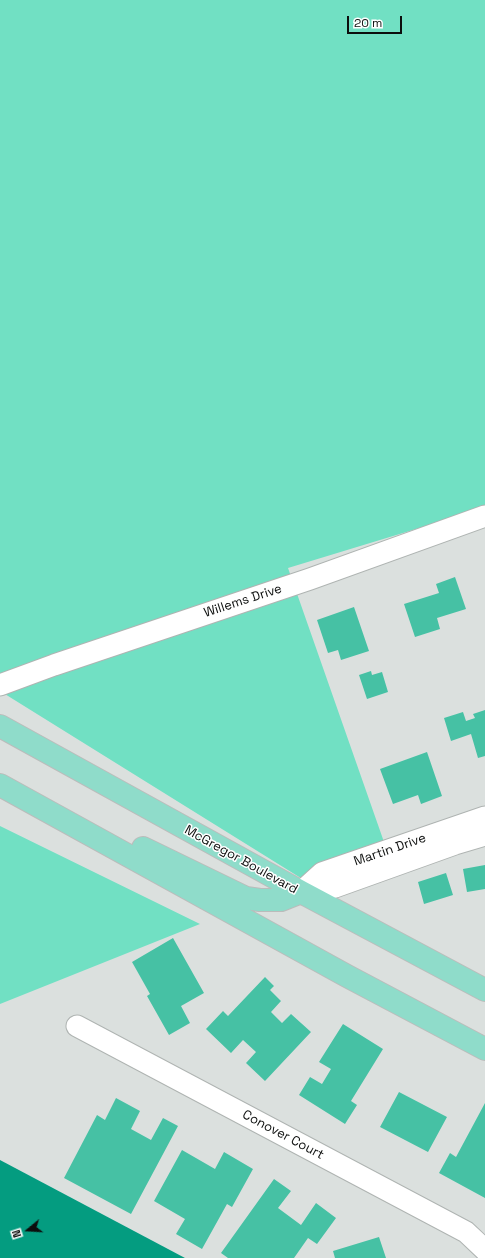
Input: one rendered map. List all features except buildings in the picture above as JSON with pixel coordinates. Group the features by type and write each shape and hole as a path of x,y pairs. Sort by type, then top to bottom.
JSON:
{"main road":[{"name":"McGregor Boulevard","path":"0,726 301,892 485,990"},
{"path":"0,785 347,976 485,1049"},
{"path":"70,824 101,827 246,898 270,901 281,900 301,892"}],"street":[{"name":"Willems Drive","path":"0,685 54,665 310,579 485,516"},
{"name":"Martin Drive","path":"301,892 322,873 485,817"},
{"path":"301,892 335,888 485,835"},
{"name":"Conover Court","path":"77,1026 466,1232 485,1250"}],"shaded area":[{"path":"0,0 485,0 485,508 288,568 384,842 304,880 0,691"},
{"path":"0,826 200,924 0,1004"},
{"path":"0,1160 185,1258 0,1258"}]}
